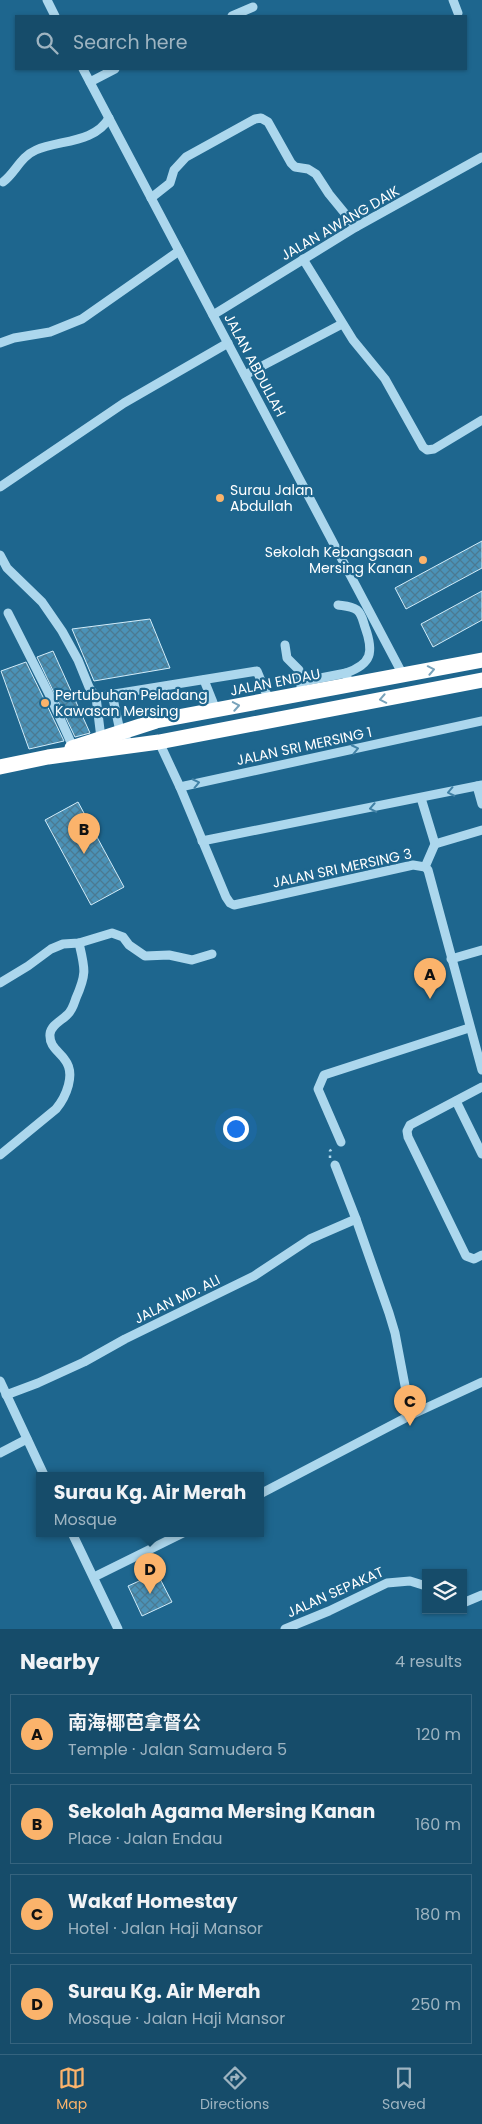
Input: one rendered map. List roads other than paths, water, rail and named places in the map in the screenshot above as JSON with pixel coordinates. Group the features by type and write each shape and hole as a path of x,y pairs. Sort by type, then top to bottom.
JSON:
{"highway":[{"name":"JALAN ENDAU","path":"48,757 120,731 156,721 270,700 301,688 348,679 404,675 482,660"},
{"name":"JALAN ENDAU","path":"0,767 48,757 132,747 482,680"}],"street":[{"path":"47,0 54,15"},
{"path":"453,0 458,13"},
{"path":"234,15 253,7"},
{"name":"JALAN ABDULLAH","path":"84,70 404,675"},
{"path":"90,82 113,70"},
{"path":"3,182 12,175 25,155 44,146 92,134 101,128 109,118"},
{"path":"151,198 170,183 174,170 186,157 255,119 261,118 268,122 291,163 295,167 316,174 328,194 356,227"},
{"name":"JALAN AWANG DAIK","path":"213,315 356,227 482,157"},
{"path":"0,343 14,338 50,332 82,319 179,251"},
{"path":"303,259 342,324 385,379 423,447 427,450 434,449 482,420"},
{"path":"245,375 342,324"},
{"path":"0,488 124,402 228,343"},
{"path":"0,554 7,568 42,602 62,630 96,697 101,738"},
{"path":"338,605 355,608 360,613 370,640 370,654 366,662 348,679"},
{"path":"8,613 73,747"},
{"path":"285,645 287,658 299,670 301,688"},
{"path":"96,697 257,672 270,700"},
{"path":"204,680 216,710"},
{"path":"112,694 120,731 132,747"},
{"name":"JALAN SRI MERSING 1","path":"180,787 482,721"},
{"path":"159,742 202,841 480,786 482,804"},
{"path":"421,798 435,844 425,867"},
{"path":"435,844 482,830"},
{"name":"JALAN SRI MERSING 3","path":"202,841 226,897 234,905 413,865 425,867 428,870 470,1028 479,1045 482,1070"},
{"path":"0,983 51,949 63,944 79,943 112,933 123,936 129,946 146,956 169,955 192,960 212,954"},
{"path":"0,1155 56,1109 66,1093 69,1082 68,1065 52,1046 50,1037 53,1027 69,1013 84,980 84,965 79,943"},
{"path":"451,959 482,950"},
{"path":"341,1142 318,1089 324,1075 470,1028"},
{"path":"482,1087 410,1125 407,1131 408,1137 466,1256 474,1259 482,1255"},
{"path":"456,1101 482,1154"},
{"path":"335,1165 356,1219 395,1333 406,1391 413,1414"},
{"name":"JALAN MD. ALI","path":"6,1395 84,1362 125,1339 254,1276 310,1239 356,1219"},
{"path":"0,1381 43,1472"},
{"path":"264,1492 413,1414 482,1382"},
{"path":"0,1453 27,1439"},
{"path":"74,1537 118,1629"},
{"path":"94,1577 175,1537"},
{"name":"JALAN SEPAKAT","path":"286,1629 387,1583 410,1581 422,1585"},
{"path":"467,1601 482,1595"}],"place":[{"name":"Surau Jalan Abdullah","path":"220,498"},
{"name":"Sekolah Kebangsaan Mersing Kanan","path":"423,560"},
{"name":"Pertubuhan Peladang Kawasan Mersing","path":"45,703"},
{"name":"Sekolah Agama Mersing Kanan","path":"84,854"},
{"name":"南海椰芭拿督公","path":"430,999"},
{"name":"Wakaf Homestay","path":"410,1426"},
{"name":"Surau Kg. Air Merah","path":"150,1594"}]}
